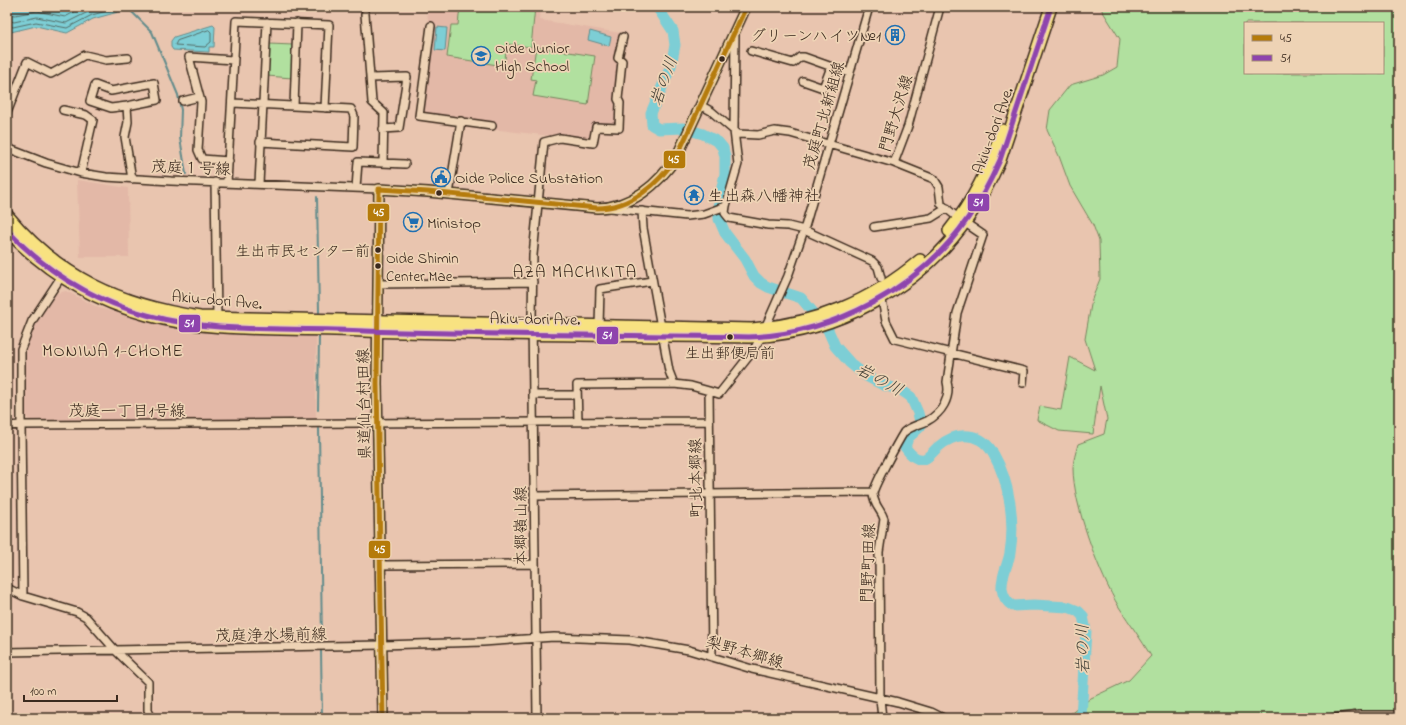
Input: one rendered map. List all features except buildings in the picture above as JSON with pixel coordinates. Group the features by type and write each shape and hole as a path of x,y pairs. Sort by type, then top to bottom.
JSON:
{"highway":[{"name":"Akiu-dori Ave.","path":"962,221 988,169 1043,7"},
{"name":"Akiu-dori Ave.","path":"7,215 79,289 117,306 178,323 225,327 377,327 662,331 735,329 764,332 810,323 857,311 892,291 937,255 990,183 1000,160 1051,7"},
{"name":"Akiu-dori Ave.","path":"9,234 24,248 64,273 134,303 171,313 217,318 377,327"},
{"name":"Akiu-dori Ave.","path":"532,329 599,326 662,331"}],"main road":[{"path":"379,189 605,208 631,200 648,189 667,172 700,109 746,7"},
{"name":"県道仙台村田線","path":"379,189 377,327 383,718"}],"street":[{"name":"茂庭町北新組線","path":"709,391 719,394 753,351 764,332 788,276 804,230 869,7"},
{"name":"門野大沢線","path":"940,7 908,126 894,163 934,179 939,187 942,204 962,221"},
{"path":"366,14 372,102 384,113 383,163"},
{"path":"227,183 233,103 236,21 329,25 325,108"},
{"path":"259,184 267,22"},
{"path":"294,106 297,23"},
{"path":"431,26 419,116 442,121 461,121 492,126"},
{"path":"735,34 734,131 738,164 724,206 725,213 729,218 768,225 788,226 804,230 872,261 878,267 881,278"},
{"name":"本郷嶺山線","path":"537,718 532,329 533,282 538,203 544,142 560,138 592,143 596,127 618,128 620,103 618,99 622,61 618,58 623,37"},
{"path":"751,51 793,63 800,57 804,57 849,73"},
{"path":"7,113 27,62 51,74 85,55 106,60 128,58"},
{"path":"229,161 202,159 198,150 200,97 189,57 234,60"},
{"path":"803,81 823,88 831,67"},
{"path":"371,78 407,77 399,128 383,129"},
{"path":"154,83 157,100 127,106 111,108 90,101 95,85 111,91 154,83"},
{"path":"183,101 200,97"},
{"path":"233,103 351,109 354,116 353,147 260,142"},
{"path":"127,106 128,122 125,137 132,179"},
{"path":"700,109 711,111 738,134 758,135 775,131 829,144 894,163"},
{"path":"63,110 86,116 93,120 82,173"},
{"path":"449,194 461,121"},
{"name":"茂庭１号線","path":"7,148 46,163 82,173 132,179 379,189"},
{"path":"356,188 358,162 405,164"},
{"path":"215,182 217,318"},
{"path":"605,208 687,216 704,214 724,206"},
{"path":"874,227 931,218 947,208"},
{"path":"642,211 643,228 652,281 669,371 674,384"},
{"path":"534,496 873,492 901,438 908,429 914,425 927,421 946,402 949,389 947,382 952,353 956,313 983,235 962,221"},
{"path":"23,596 21,349 32,321 64,273"},
{"path":"599,326 600,289 652,281"},
{"path":"378,284 533,282"},
{"path":"883,305 886,321 895,339 1024,371 1023,383"},
{"path":"578,422 578,385 674,384 691,386 709,391"},
{"name":"町北本郷線","path":"709,391 708,421 712,657"},
{"path":"533,395 578,395"},
{"name":"茂庭一丁目1号線","path":"7,426 708,421"},
{"name":"門野町田線","path":"873,492 876,507 884,520 878,552 880,699 882,718"},
{"path":"381,565 534,564"},
{"path":"7,588 23,596 77,612 86,617 116,651 148,682 148,710 151,718"},
{"name":"梨野本郷線","path":"536,638 589,637 630,640 689,650 752,669 898,702 931,712 943,718"},
{"name":"茂庭浄水場前線","path":"7,652 382,645 483,642 536,638"},
{"path":"1333,718 1360,715 1399,715"}],"shaded area":[{"path":"427,7 541,7 540,20 621,33 616,59 621,62 617,126 594,124 592,137 587,140 491,129 421,115 433,25 428,21"},
{"path":"7,155 12,156 13,199 7,202"},
{"path":"77,180 128,188 129,257 80,257"},
{"path":"66,291 99,308 185,331 218,334 316,336 316,419 30,420 26,417 26,354 30,335 54,294"}],"green space":[{"path":"460,7 535,7 531,47 507,44 504,66 447,57 451,25 458,25"},
{"path":"1100,7 1399,7 1399,718 1065,718 1091,698 1129,680 1151,656 1119,607 1104,577 1089,540 1074,483 1073,468 1078,444 1104,434 1107,419 1100,386 1093,434 1059,431 1037,420 1040,406 1061,410 1070,357 1095,370 1085,339 1092,299 1100,279 1099,241 1093,225 1070,186 1059,156 1047,130 1050,110 1070,85 1103,75 1117,67 1120,39"},
{"path":"269,44 293,45 292,78 267,76"},
{"path":"536,47 595,56 588,105 533,96 536,80 531,79"}],"water":[{"path":"7,7 136,7 93,19 67,33 36,26 11,32 7,28"},
{"path":"213,25 215,27 214,47 209,47 209,52 173,50 171,47 171,41 174,37"},
{"path":"437,27 447,28 445,51 435,50"},
{"path":"590,31 611,37 609,46 588,40"}],"waterway":[{"path":"127,7 152,32 178,95 181,110 180,138 186,174"},
{"name":"岩の川","path":"657,7 673,31 675,45 671,66 651,113 652,125 659,129 683,128 703,134 718,142 723,148 725,157 725,174 719,201 719,219 725,233 745,259 754,276 761,283 768,287 801,298 828,330 835,346 850,363 866,376 883,385 901,390 911,397 918,413 921,426 908,438 905,447 910,454 915,458 924,459 945,442 961,436 976,438 989,447 1004,478 1010,503 1012,529 1010,553 1002,584 1002,592 1005,599 1013,606 1034,605 1068,607 1078,611 1083,616 1086,631 1081,718"},
{"path":"317,197 319,312"},
{"path":"318,410 319,337"},
{"path":"319,429 322,641"},
{"path":"321,650 322,718"}],"transit line":[{"name":"45","path":"383,718 377,384 379,189 428,192 597,208 609,207 633,199 653,185 677,156 746,7"},
{"name":"51","path":"7,230 38,259 71,283 89,293 127,309 147,315 193,324 241,328 490,334 749,337 781,334 812,327 843,317 872,303 900,286 925,266 948,243 977,204 1000,160 1051,7"}],"place":[{"name":"グリーンハイツ№1","path":"895,35"},
{"name":"Oide Junior High School","path":"481,56"},
{"name":"Oide Police Substation","path":"441,177"},
{"name":"生出森八幡神社","path":"694,195"},
{"name":"Ministop","path":"413,222"},
{"name":"生出市民センター前","path":"378,250"},
{"name":"Oide Shimin Center Mae","path":"378,266"},
{"name":"生出郵便局前","path":"730,337"}],"district":[{"name":"AZA MACHIKITA","path":"575,271"},
{"name":"MONIWA 1-CHOME","path":"113,350"}]}
